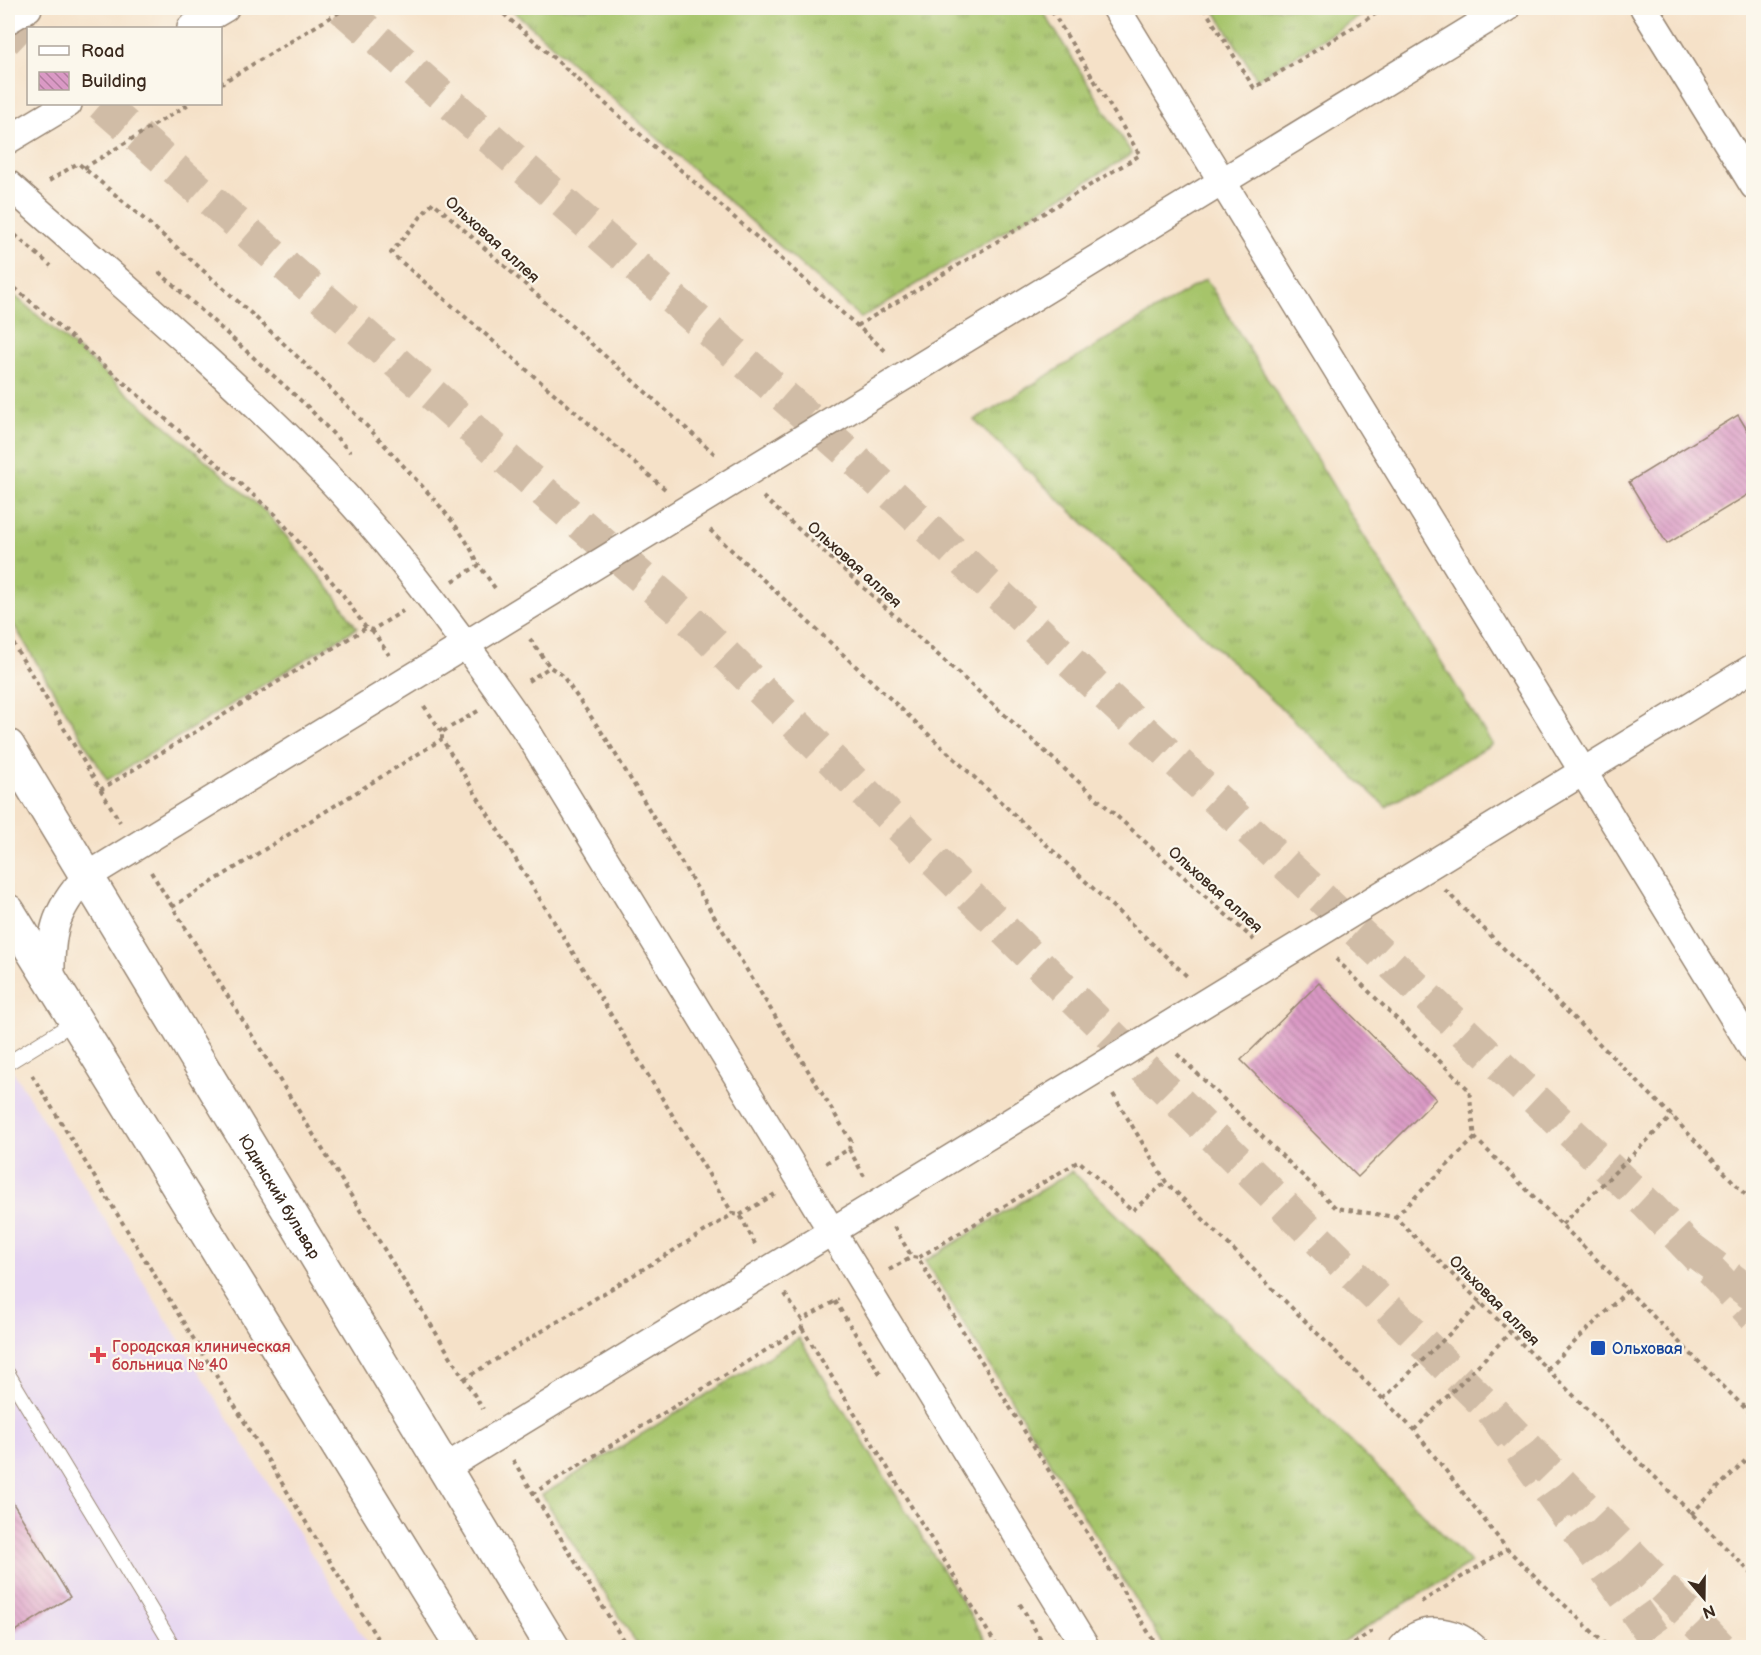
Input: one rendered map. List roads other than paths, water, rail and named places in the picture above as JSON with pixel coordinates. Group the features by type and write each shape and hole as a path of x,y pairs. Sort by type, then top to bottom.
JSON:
{"street":[{"path":"8,20 28,8"},
{"path":"193,27 225,8"},
{"path":"1116,8 1754,1051"},
{"path":"51,982 50,952 56,920 64,903 86,877 1506,8"},
{"path":"1644,8 1754,186"},
{"path":"8,140 66,105"},
{"path":"15,190 248,397 323,473 390,548 466,645 528,733 1086,1647"},
{"path":"445,1468 1754,667"},
{"name":"Юдинский бульвар","path":"8,746 553,1647"},
{"path":"8,911 463,1647"},
{"path":"1402,1647 1418,1636 1433,1631 1449,1632 1474,1647"}],"lane":[{"path":"8,1063 76,1021"},
{"path":"8,1374 174,1647"}],"tunnel":[{"path":"342,8 845,450 1647,1204 1754,1316"},
{"path":"8,21 27,39"},
{"path":"102,105 687,617 1492,1411 1721,1648"},
{"path":"1690,1248 1754,1296"},
{"path":"1492,1411 1662,1648"}],"place":[{"name":"Ольховая","path":"1598,1348"},
{"name":"Городская клиническая больница № 40","path":"98,1355"}]}
